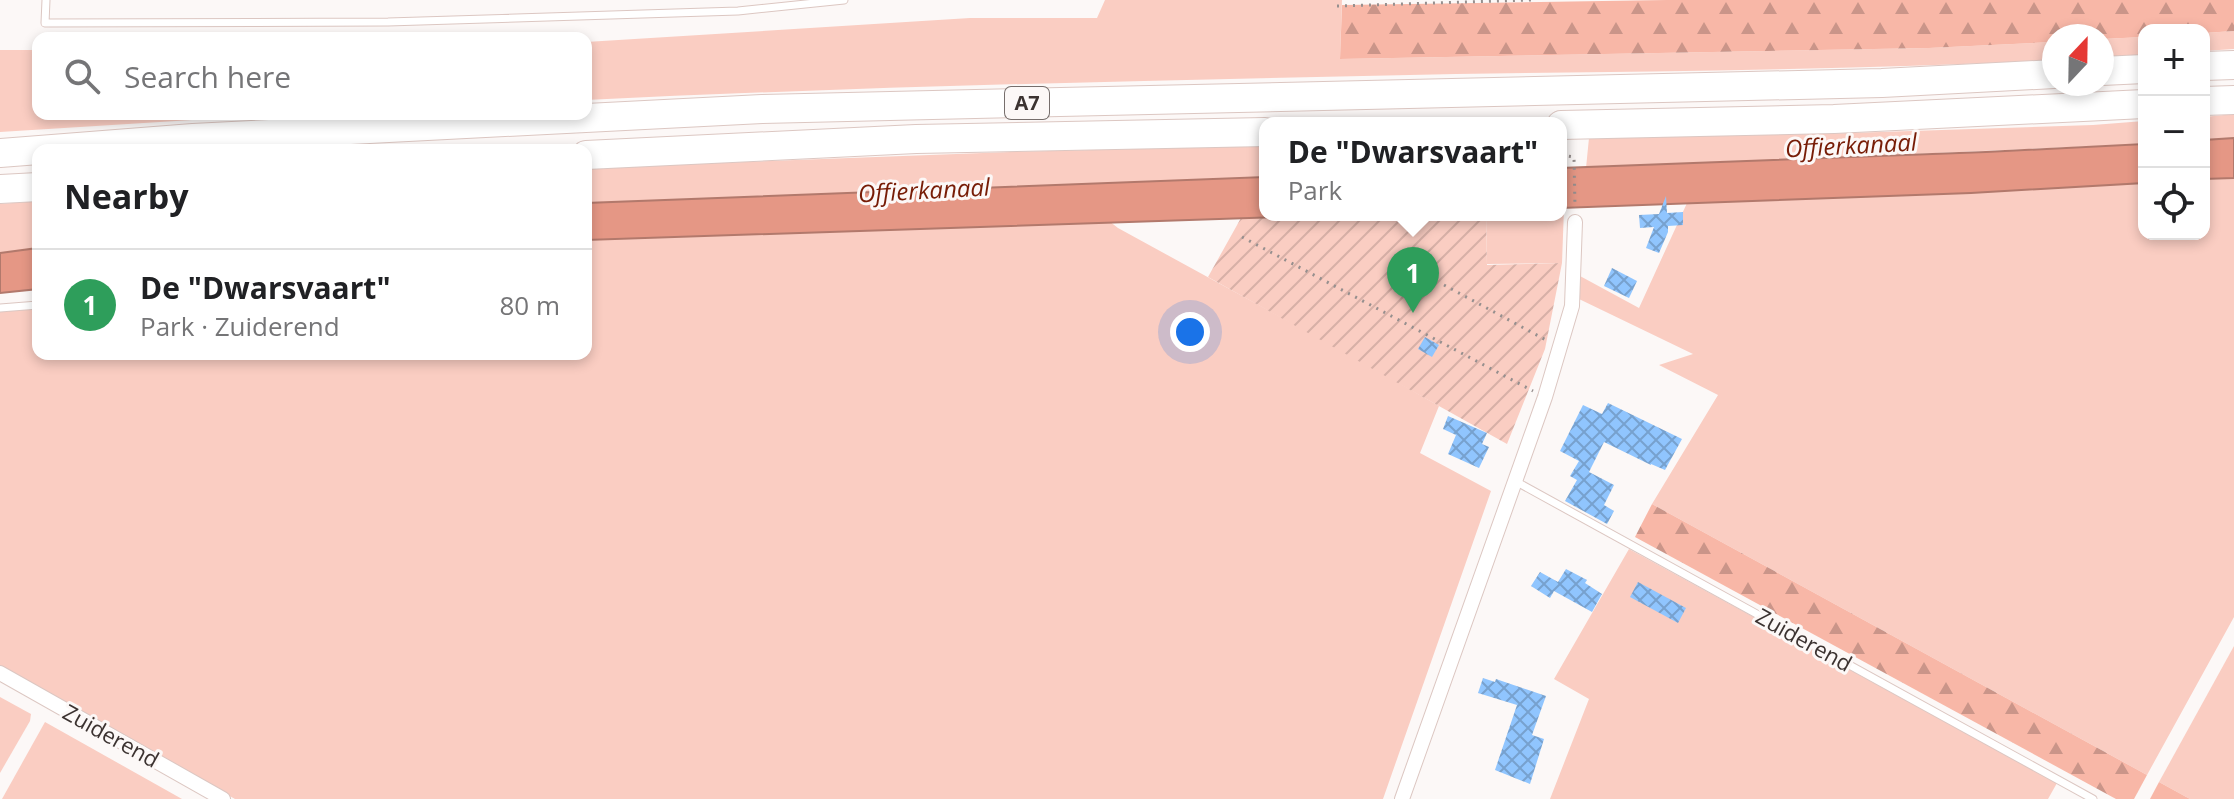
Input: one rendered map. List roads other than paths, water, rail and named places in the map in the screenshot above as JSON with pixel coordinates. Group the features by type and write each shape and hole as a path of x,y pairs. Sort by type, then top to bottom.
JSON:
{"highway":[{"path":"2210,66 2234,65"},
{"path":"2114,70 2138,69"},
{"name":"A7","path":"592,118 762,109 1882,83 2042,75"},
{"path":"2210,101 2234,100"},
{"path":"1567,125 1834,119 2138,104"},
{"name":"A7","path":"116,144 546,120"},
{"name":"A7","path":"592,155 916,139 1259,132"},
{"name":"A7","path":"0,153 32,151"},
{"path":"0,189 32,187"}],"street":[{"path":"1402,799 1560,347 1572,306 1575,217"},
{"name":"Zuiderend","path":"0,673 223,799"}],"lane":[{"path":"46,0 45,23 404,22 738,11 844,0"},
{"path":"0,308 32,305"},
{"name":"Zuiderend","path":"1515,481 2093,799"}],"water":[{"path":"2234,138 2234,178 2210,179 2210,140"},
{"path":"2138,144 2138,183 1971,193 1567,208 1567,168"},
{"name":"Offierkanaal","path":"1259,177 1259,218 592,240 592,203"},
{"path":"32,249 32,290 0,293 0,253"}],"place":[{"name":"De \"Dwarsvaart\"","path":"1413,313"}]}
